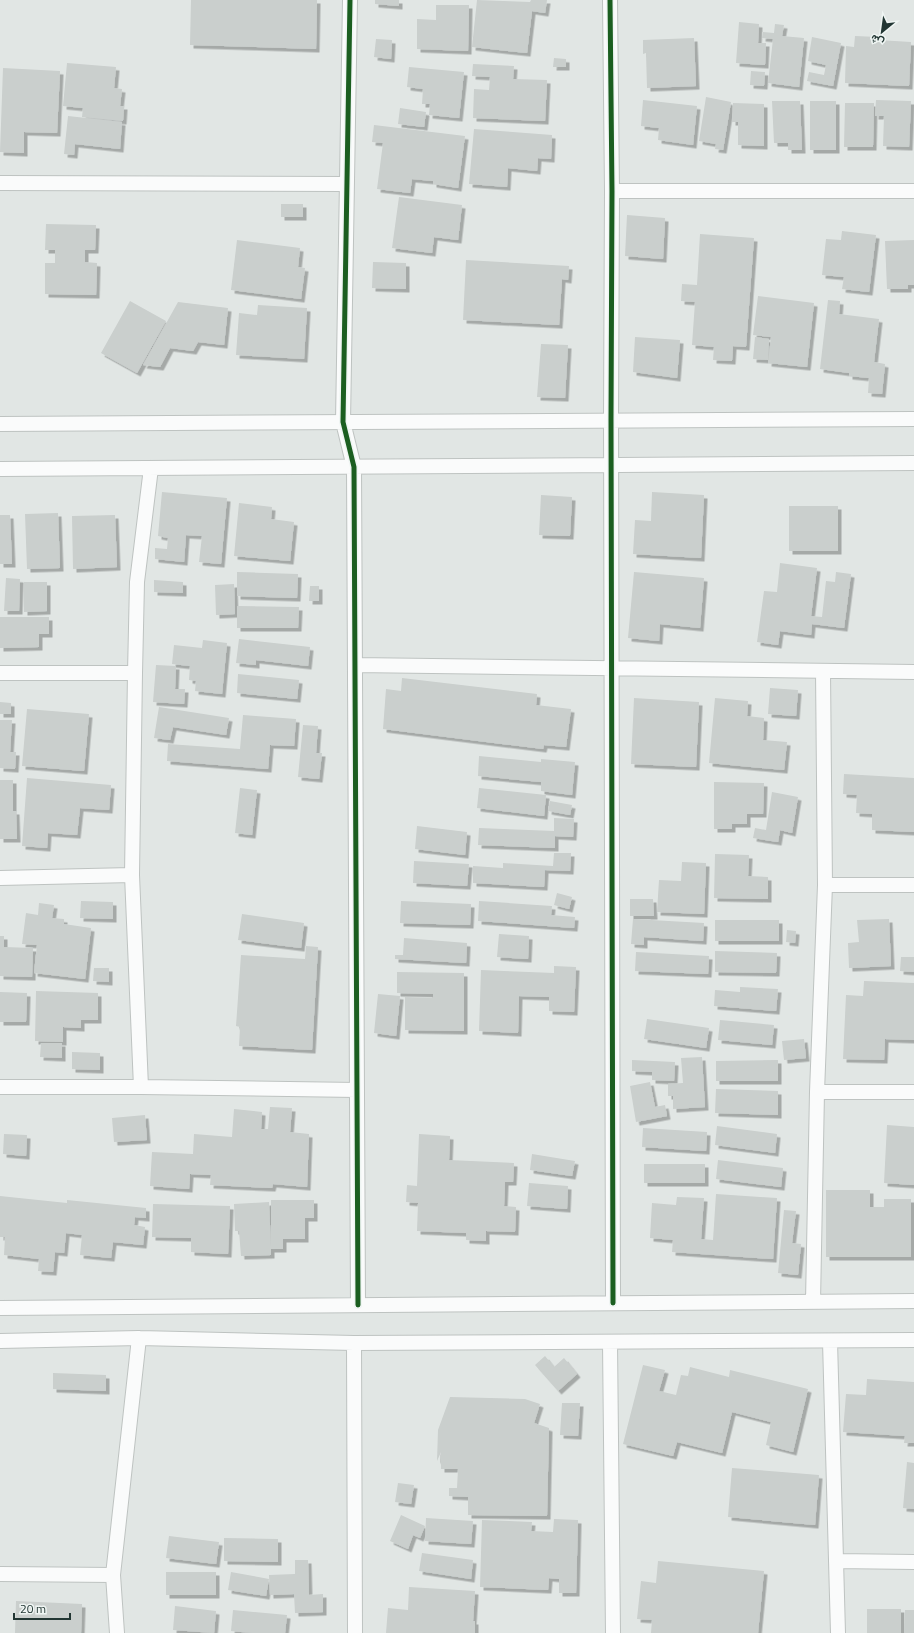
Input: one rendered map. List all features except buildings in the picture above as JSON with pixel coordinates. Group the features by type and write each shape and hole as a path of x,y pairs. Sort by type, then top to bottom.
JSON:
{"street":[{"path":"350,0 343,422 354,467 358,1305"},
{"path":"610,0 612,191 610,420 613,1303"},
{"path":"0,184 347,184"},
{"path":"612,191 914,191"},
{"path":"0,424 914,419"},
{"path":"0,469 914,463"},
{"path":"140,1087 132,875 135,673 137,582 151,468"},
{"path":"355,665 914,672"},
{"path":"813,1302 817,1092 825,885 823,671"},
{"path":"0,673 135,673"},
{"path":"0,878 132,875"},
{"path":"825,885 914,885"},
{"path":"0,1087 357,1090"},
{"path":"817,1092 914,1092"},
{"path":"0,1308 914,1301"},
{"path":"0,1341 139,1338 354,1343 914,1340"},
{"path":"117,1633 113,1575 139,1338"},
{"path":"830,1341 838,1633"},
{"path":"610,1342 613,1633"},
{"path":"354,1343 354,1633"},
{"path":"836,1561 914,1562"},
{"path":"0,1574 113,1575"}],"cycle path":[{"path":"350,0 343,422 354,467 358,1305"},
{"path":"610,0 612,191 611,420 613,1303"}]}
